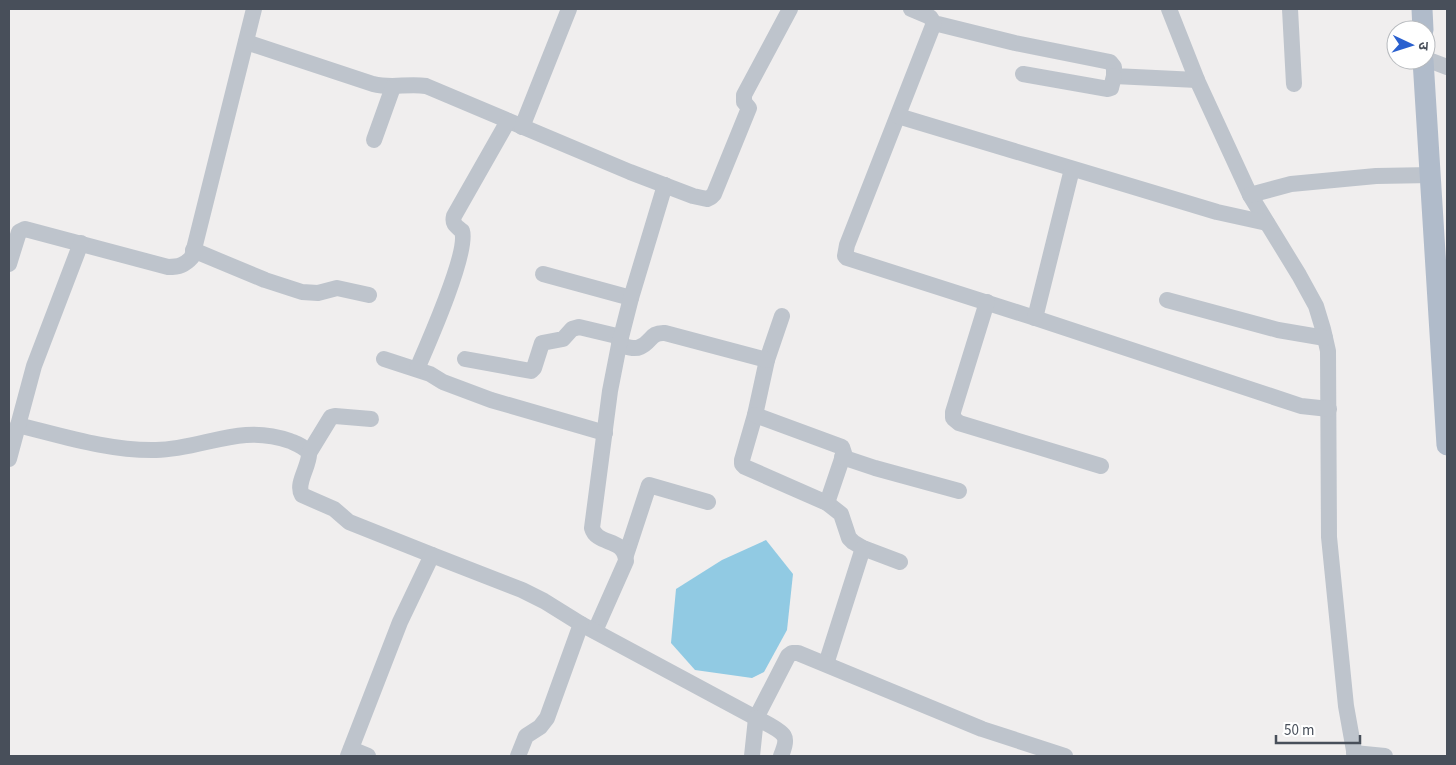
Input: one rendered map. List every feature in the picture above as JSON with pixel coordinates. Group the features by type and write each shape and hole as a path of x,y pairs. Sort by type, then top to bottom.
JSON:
{"main road":[{"path":"1426,70 1447,445"}],"street":[{"path":"9,264 21,229 40,232 168,266 178,267 186,264 192,257 194,250 254,9"},
{"path":"417,369 445,302 463,242 462,232 454,225 454,216 514,124 569,9"},
{"path":"246,42 373,84 393,87 426,86 514,124 701,199 711,197 749,108 744,102 744,95 790,9"},
{"path":"910,9 930,17 934,22 1015,43 1110,62 1114,66 1111,88 1108,89 1023,74"},
{"path":"1168,9 1197,80 1250,195 1316,306 1328,351 1329,537 1345,697 1355,754 1385,756"},
{"path":"1290,9 1294,84"},
{"path":"934,22 847,245 845,256 1301,406 1329,409"},
{"path":"1114,76 1197,80"},
{"path":"374,140 393,87"},
{"path":"898,116 1217,212 1267,223"},
{"path":"1035,318 1072,169"},
{"path":"1250,195 1291,184 1376,176 1432,175"},
{"path":"626,555 618,546 596,536 592,528 610,391 620,341 665,186"},
{"path":"9,459 34,366 81,243"},
{"path":"194,250 265,280 302,292 318,293 338,288 369,295"},
{"path":"543,274 631,298"},
{"path":"1167,300 1278,330 1325,338"},
{"path":"987,302 953,412 953,418 959,422 1101,466"},
{"path":"782,316 767,360 742,464 827,503 841,514 849,538 853,542 863,548 900,562"},
{"path":"465,358 531,371 534,368 542,343 563,339 572,329 579,327 638,348 654,334 665,333 767,360"},
{"path":"384,359 417,369 443,382 491,400 605,433"},
{"path":"755,415 843,449 842,458 827,503"},
{"path":"309,453 331,417 371,419"},
{"path":"18,425 104,445 157,450 244,434 275,436 301,445 309,453 310,459 300,488 302,495 334,510 349,522 522,590 544,601 588,628 780,731 784,736 785,742 781,756"},
{"path":"842,458 959,491"},
{"path":"518,756 526,736 540,727 547,718 588,628 626,561 626,555 648,485 708,502"},
{"path":"826,664 863,548"},
{"path":"368,756 350,753 400,622 432,555"},
{"path":"752,756 756,718 788,656 792,653 798,653 982,729 1065,756"}],"water":[{"path":"766,540 793,574 787,630 764,672 752,678 695,670 671,643 676,589 722,560"}]}
